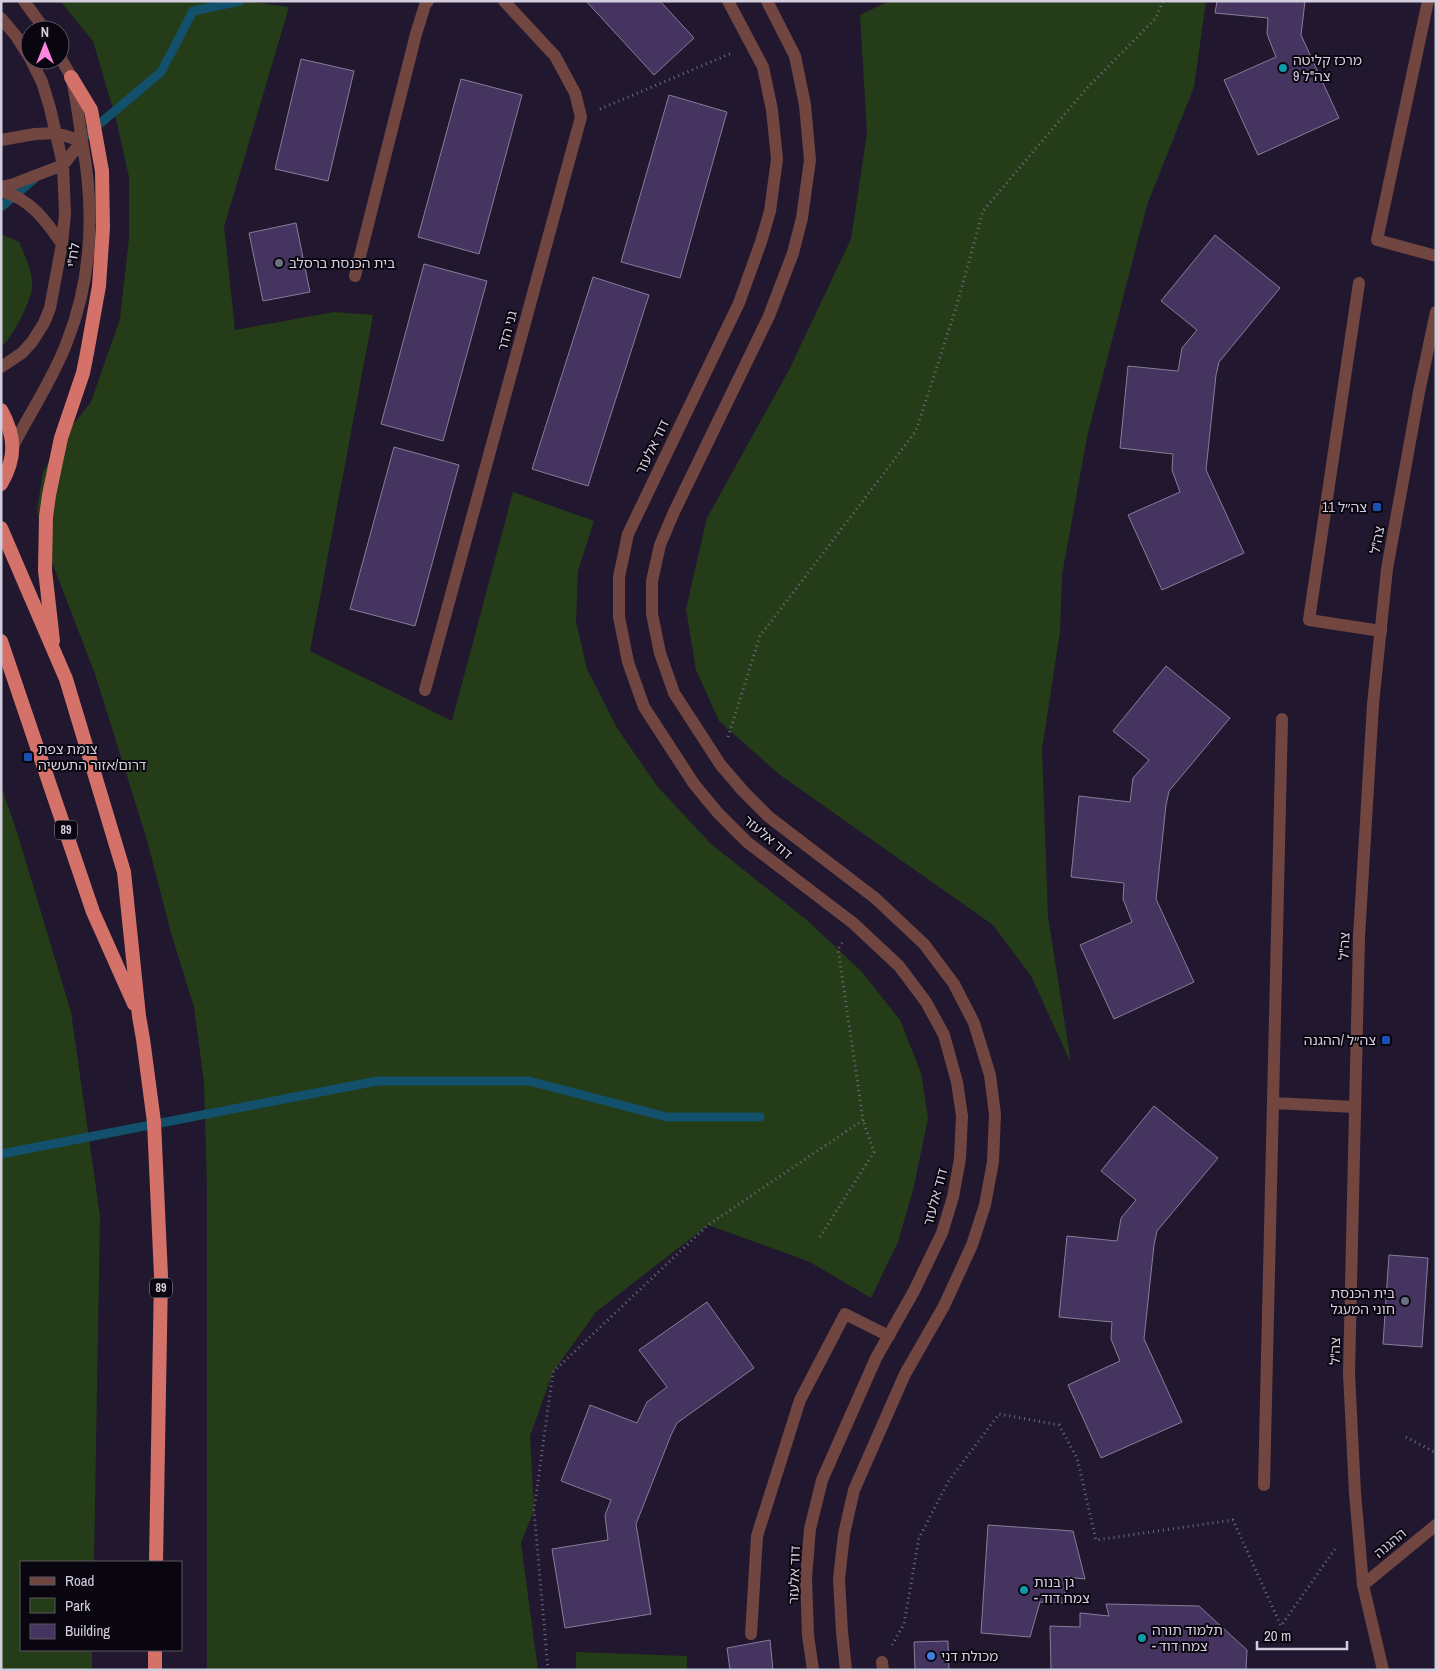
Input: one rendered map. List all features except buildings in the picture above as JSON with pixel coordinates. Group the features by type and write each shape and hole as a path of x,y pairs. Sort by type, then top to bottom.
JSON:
{"highway":[{"path":"55,656 45,570 46,517 61,438 88,352 99,286 104,227 102,172 91,110 71,77"},
{"path":"1,410 9,424 13,446 10,469 1,484"},
{"name":"89","path":"1,528 66,679 124,872 139,1016 154,1122 161,1276 156,1561"},
{"name":"89","path":"1,641 93,912 139,1016"},
{"path":"155,1651 155,1670"}],"street":[{"path":"24,1 38,20"},
{"path":"354,276 416,34 428,1"},
{"name":"גני הדר","path":"425,690 581,117 575,93 555,56 504,1"},
{"name":"דוד אלעזר","path":"728,1 763,67 772,110 777,160 770,211 761,242 738,303 628,534 619,577 619,618 628,662 644,707 694,784 718,813 747,842 853,923 899,966 926,1002 944,1035 957,1082 962,1116 960,1159 953,1197 942,1233 914,1291 876,1358 822,1480 810,1529 806,1578 808,1635 813,1670"},
{"name":"דוד אלעזר","path":"767,1 795,56 805,105 810,160 802,218 793,253 769,316 674,512 660,545 652,580 652,614 660,653 674,693 720,764 769,817 875,898 924,944 954,984 974,1023 990,1076 995,1114 992,1162 985,1205 972,1245 944,1306 906,1374 854,1490 844,1534 840,1579 846,1670"},
{"path":"1428,1 1376,240 1436,256"},
{"name":"לח\"י","path":"1,18 20,42"},
{"name":"לח\"י","path":"1,367 27,347 44,323 50,308 62,244 65,206 64,166 42,82 36,70"},
{"name":"לח\"י","path":"13,446 46,388 67,342 86,270 91,223 90,192 71,77 67,70"},
{"path":"1,140 35,134 56,133 82,141 64,166 1,189"},
{"path":"1,189 14,194 32,207 62,244"},
{"path":"1359,283 1309,620 1381,632"},
{"name":"צה\"ל","path":"1383,1670 1363,1585 1357,1517 1349,1373 1359,937 1373,704 1387,569 1419,392 1436,312"},
{"path":"1264,1484 1282,719"},
{"path":"1273,1103 1356,1107"},
{"path":"751,1634 758,1536 800,1400 845,1314 889,1336"},
{"name":"ההגנה","path":"1363,1585 1436,1524"}],"path":[{"path":"720,764 760,636 916,431 956,308 983,211 1087,88 1156,18 1163,1"},
{"path":"581,117 752,45"},
{"path":"820,1237 874,1152 863,1120 838,949 853,923"},
{"path":"548,1670 534,1510 553,1372 708,1225 863,1120"},
{"path":"904,1624 919,1538 948,1482 999,1414 1059,1425 1077,1458 1096,1540 1233,1520 1281,1626 1357,1517"},
{"path":"1406,1437 1436,1453"}],"green space":[{"path":"60,1 247,1 289,7 224,227 235,330 334,312 373,315 310,651 452,721 513,492 594,521 578,571 576,622 587,669 617,728 657,786 711,844 808,921 862,972 900,1020 921,1073 928,1118 914,1186 898,1242 871,1298 810,1262 708,1225 596,1312 553,1372 530,1436 534,1510 521,1543 538,1670 207,1670 207,1189 204,1082 194,1007 171,933 147,840 95,674 45,544 37,510 43,472 61,440 91,402 120,319 129,238 129,177 116,119 93,41"},
{"path":"889,1 1206,1 1194,87 1147,205 1087,437 1062,575 1060,632 1042,749 1048,916 1071,1063 1031,976 993,925 780,775 719,721 696,670 686,609 707,518 789,370 851,239 867,133 860,15"},
{"path":"1,234 19,242 32,277 32,288 20,319 11,336 1,347"},
{"path":"1,786 17,832 71,1012 100,1216 94,1561 20,1561 20,1651 92,1651 92,1670 1,1670"},
{"path":"576,1652 687,1656 687,1670 576,1670"}],"waterway":[{"path":"78,142 161,72 193,11 240,1"},
{"path":"1,207 34,179"},
{"path":"1,1154 377,1081 529,1081 667,1117 760,1117"}],"place":[{"name":"מרכז קליטה צה\"ל 9","path":"1283,68"},
{"name":"בית הכנסת ברסלב","path":"279,263"},
{"name":"צה״ל 11","path":"1377,507"},
{"name":"צומת צפת דרום/אזור התעשיה","path":"28,757"},
{"name":"צה״ל /ההגנה","path":"1386,1040"},
{"name":"בית הכנסת חוני המעגל","path":"1405,1301"},
{"name":"גן בנות - צמח דוד","path":"1024,1590"},
{"name":"תלמוד תורה - צמח דוד","path":"1142,1638"},
{"name":"מכולת דני","path":"931,1656"}]}
